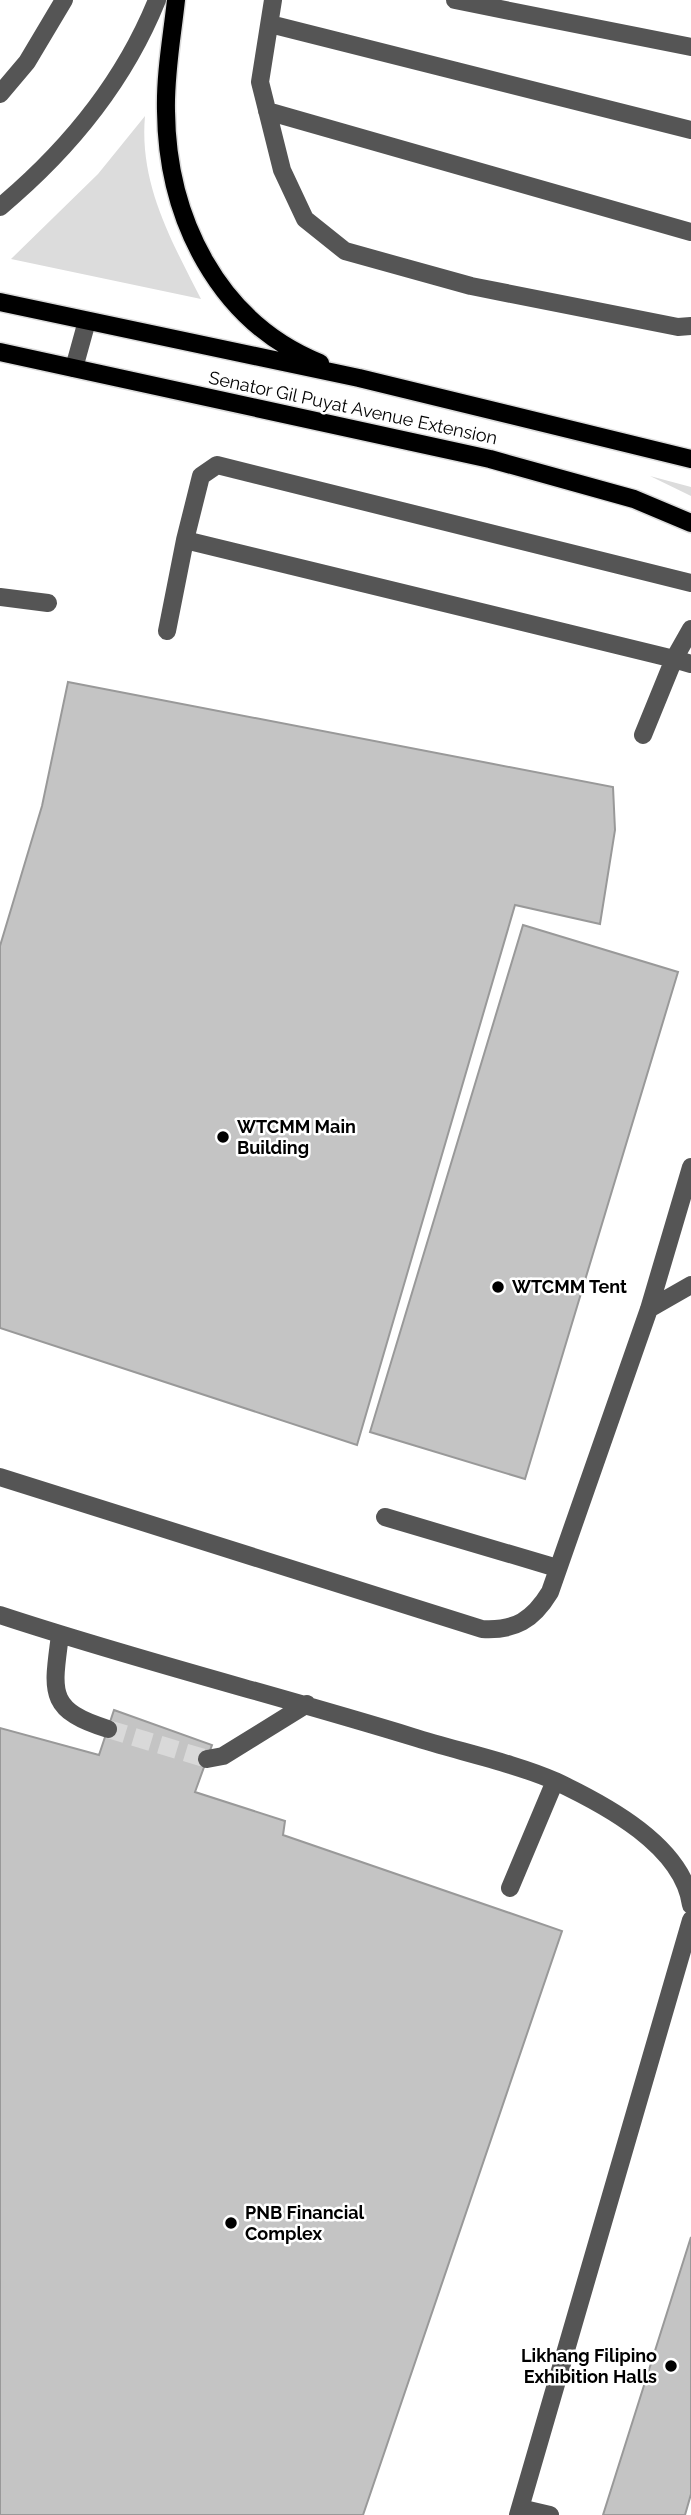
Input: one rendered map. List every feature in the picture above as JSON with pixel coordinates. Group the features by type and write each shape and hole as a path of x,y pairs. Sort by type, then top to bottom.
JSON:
{"main road":[{"path":"176,0 167,76 167,139 176,191 198,249 211,274 234,306 264,333 316,361 359,378"},
{"name":"Senator Gil Puyat Avenue Extension","path":"0,302 359,378 691,459"},
{"name":"Senator Gil Puyat Avenue Extension","path":"0,352 573,480 634,499 691,523"}],"street":[{"path":"0,94 27,62 64,0"},
{"path":"0,207 32,180 71,140 112,84 146,27 156,0"},
{"path":"273,0 261,82 282,170 305,219 345,251 471,286 678,327 691,326"},
{"path":"455,0 691,47"},
{"path":"270,24 691,130"},
{"path":"267,111 691,232"},
{"path":"74,368 87,321"},
{"path":"167,631 201,476 217,465 691,583"},
{"path":"185,540 683,662"},
{"path":"0,597 48,603"},
{"path":"643,735 683,662 691,629"},
{"path":"0,1477 482,1629 499,1630 536,1616 550,1592 649,1308 691,1167"},
{"path":"649,1308 691,1285"},
{"path":"385,1517 557,1568"},
{"path":"0,1615 307,1704 555,1781 622,1819 660,1846 676,1864 688,1885 691,1905"},
{"path":"60,1634 53,1685 63,1706 78,1720 108,1729"},
{"path":"207,1759 223,1756 307,1704"},
{"path":"510,1888 555,1781"},
{"path":"550,2515 519,2511 691,1920"}],"shaded area":[{"path":"145,116 144,141 152,188 169,233 201,299 11,259 98,174"},
{"path":"650,476 691,487 691,496"}],"building":[{"name":"WTCMM Main Building","path":"68,682 613,787 615,830 600,924 515,905 357,1445 0,1328 0,946 42,806"},
{"name":"WTCMM Tent","path":"523,925 678,972 525,1479 370,1432"},
{"name":"PNB Financial Complex","path":"114,1710 212,1745 195,1792 285,1821 283,1835 562,1931 363,2515 0,2515 0,1728 99,1755"},
{"name":"Likhang Filipino Exhibition Halls","path":"691,2237 691,2494 685,2515 603,2515"}],"tunnel":[{"path":"108,1729 207,1759"}],"place":[{"name":"WTCMM Main Building","path":"223,1137"},
{"name":"WTCMM Tent","path":"498,1287"},
{"name":"PNB Financial Complex","path":"231,2223"},
{"name":"Likhang Filipino Exhibition Halls","path":"671,2366"}]}
